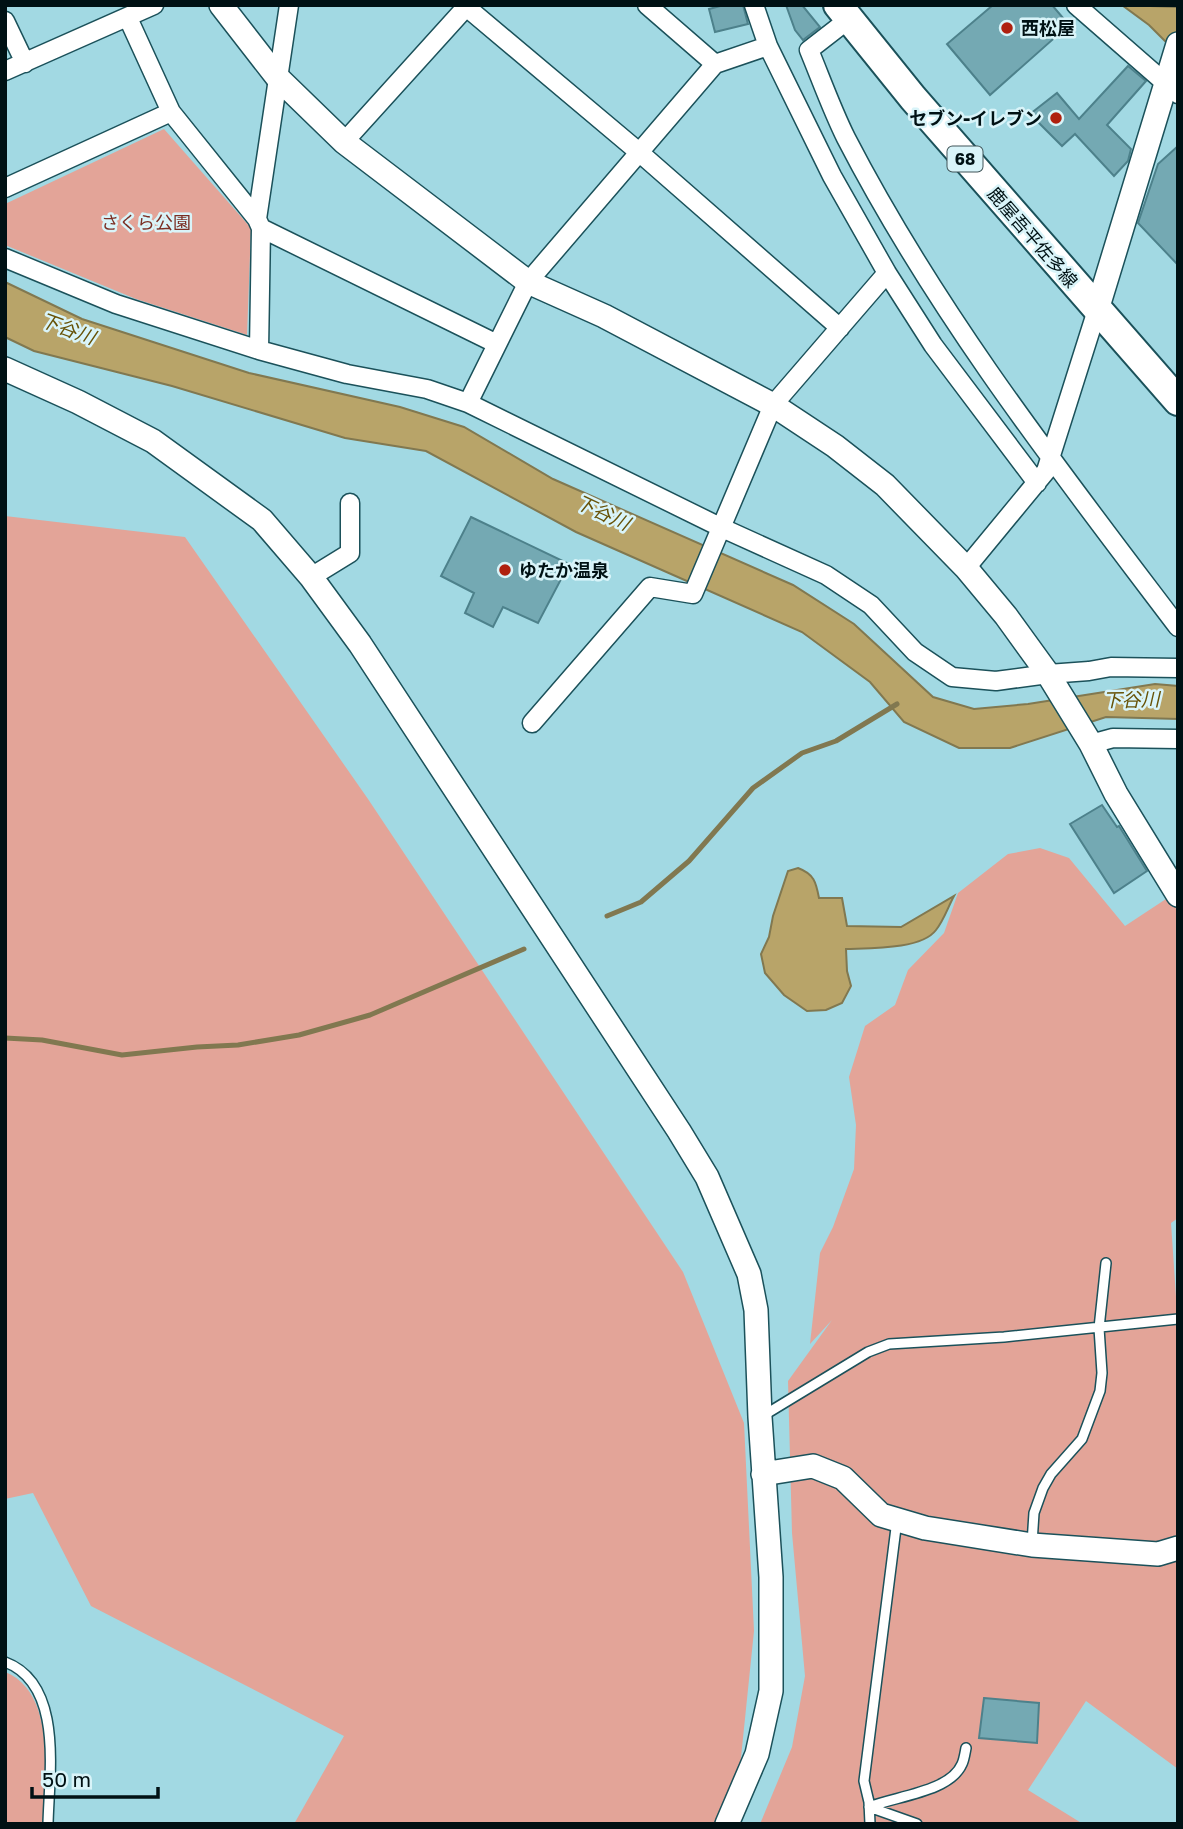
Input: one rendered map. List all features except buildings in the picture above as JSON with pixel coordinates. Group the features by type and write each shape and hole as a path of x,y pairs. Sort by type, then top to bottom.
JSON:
{"main road":[{"name":"鹿屋吾平佐多線","path":"843,12 913,98 1178,401"}],"street":[{"path":"5,71 155,5"},
{"path":"222,5 277,76 344,142 528,282 604,316 773,405 835,446 886,485 966,568 1006,615 1048,674 1178,895"},
{"path":"259,350 259,223 277,76 289,5"},
{"path":"647,5 715,64"},
{"path":"754,5 768,46 832,176 887,273 933,345 1037,483"},
{"path":"1076,5 1172,88"},
{"path":"344,142 466,6 640,153 840,328"},
{"path":"843,12 809,50 845,137 938,298 1051,459 1178,627"},
{"path":"128,18 171,112 259,223 498,344"},
{"path":"5,21 25,63"},
{"path":"966,568 1037,483 1051,459 1097,310 1172,88 1178,44"},
{"path":"468,403 528,282 715,64 768,46"},
{"path":"5,188 171,112"},
{"path":"5,258 116,304 259,350 347,374 427,389 468,403 720,527 826,575 871,605 915,652 952,677 996,681 1111,667 1178,668"},
{"path":"532,723 650,587 693,594 773,405 887,273"},
{"path":"5,369 78,402 153,441 262,520 360,643 706,1177 749,1274 756,1310 772,1625 771,1691 757,1754 727,1824"},
{"path":"310,577 350,553 350,503"},
{"path":"1091,744 1114,738 1178,739"},
{"path":"763,1474 813,1466 843,1478 881,1515 925,1528 1032,1545 1158,1554 1178,1548"}],"lane":[{"path":"1032,1545 1034,1513 1043,1488 1051,1474 1082,1439 1100,1391 1102,1373 1099,1328 1106,1263"},
{"path":"760,1417 869,1352 889,1344 1004,1337 1178,1319"},
{"path":"870,1824 864,1781 897,1520"},
{"path":"5,1662 20,1668 34,1682 43,1705 50,1734 48,1824"},
{"path":"869,1807 932,1789 950,1779 962,1766 966,1748"},
{"path":"869,1807 917,1824"}],"green space":[{"name":"さくら公園","path":"164,129 251,228 247,335 136,299 5,245 5,204"},
{"path":"5,516 185,537 368,799 683,1272 744,1423 754,1631 736,1806 728,1824 294,1824 344,1736 91,1606 33,1493 5,1499"},
{"path":"1040,848 1069,858 1125,926 1169,897 1178,906 1178,1218 1171,1223 1178,1326 1178,1769 1086,1701 1028,1790 1083,1824 760,1824 792,1747 805,1676 792,1533 788,1381 832,1320 810,1344 820,1253 833,1227 854,1169 856,1125 849,1077 865,1026 895,1005 908,970 944,933 958,893 1008,854"},
{"path":"5,1672 22,1682 33,1698 40,1717 46,1762 44,1824 5,1824"}],"water":[{"path":"1122,5 1178,7 1178,54 1149,25"},
{"name":"下谷川","path":"5,282 82,319 249,373 400,407 464,427 553,479 793,585 854,624 933,697 974,709 1028,704 1155,684 1178,686 1178,719 1106,717 1010,748 959,748 904,722 870,682 802,632 576,532 426,451 345,438 172,386 34,351 5,337"},
{"path":"798,868 813,879 819,898 842,898 847,926 901,927 954,896 939,926 929,937 894,947 846,949 851,986 842,1003 826,1010 807,1011 784,995 765,973 761,954 769,937 788,871"}],"waterway":[{"path":"607,916 641,902 689,861 753,788 802,753 836,741 897,704"},
{"path":"5,1038 42,1040 122,1055 238,1045 299,1035 370,1015 524,949"}],"place":[{"name":"西松屋","path":"1007,28"},
{"name":"セブン-イレブン","path":"1056,118"},
{"name":"ゆたか温泉","path":"505,570"}]}
